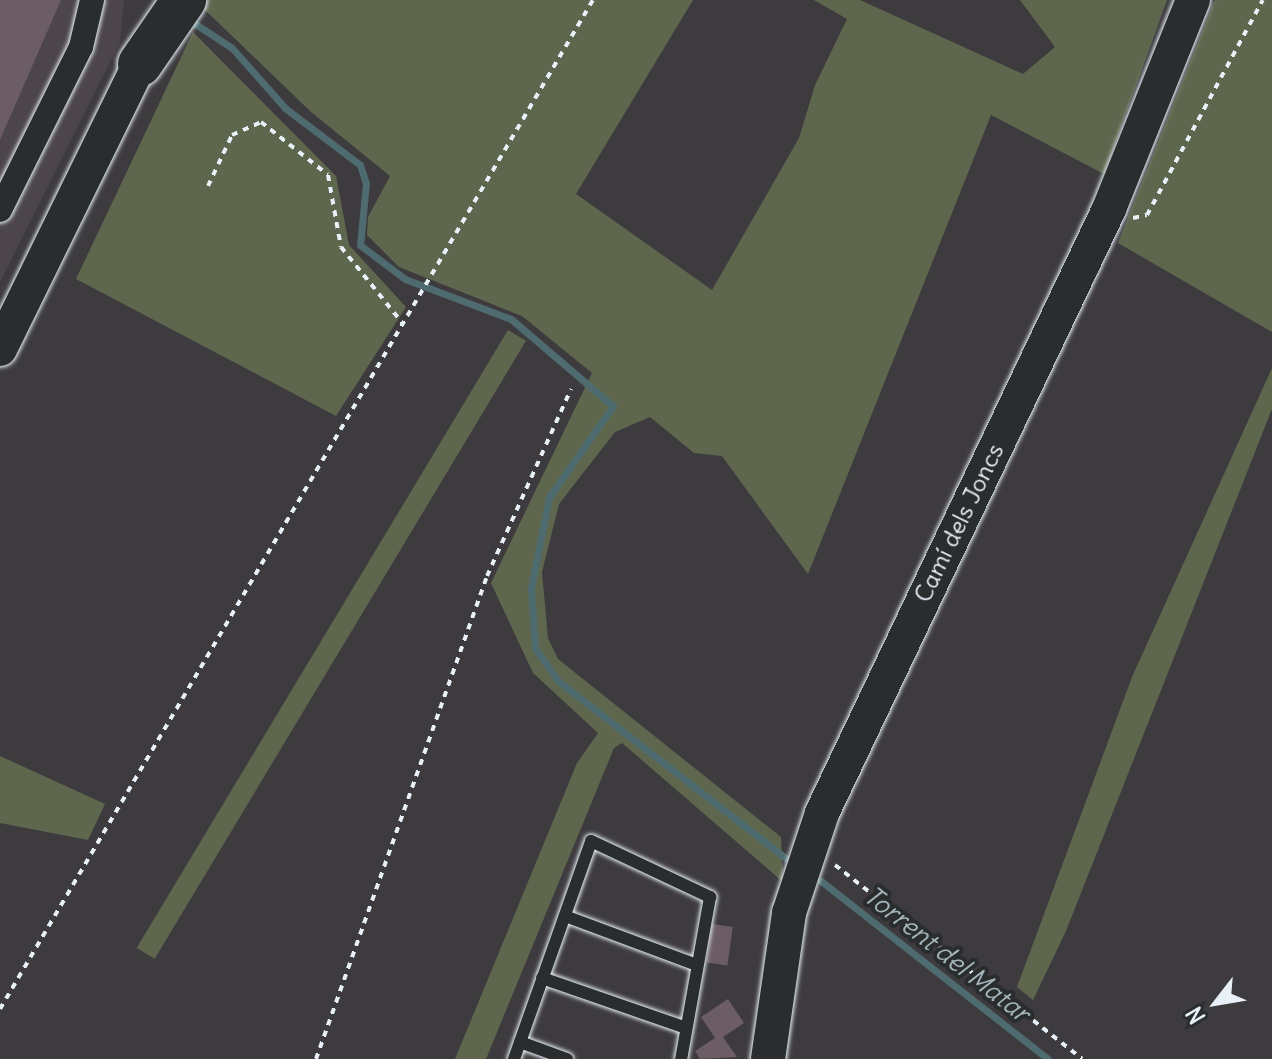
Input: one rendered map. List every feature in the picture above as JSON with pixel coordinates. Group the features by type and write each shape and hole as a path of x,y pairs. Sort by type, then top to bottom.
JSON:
{"highway":[{"path":"140,64 153,0"},
{"path":"140,64 184,0"}],"street":[{"path":"0,210 81,47 92,0"},
{"path":"0,349 169,0"},
{"name":"Camí dels Joncs","path":"768,1059 789,913 811,846 865,713 1100,228 1193,0"}],"lane":[{"path":"514,1059 591,841 710,897 681,1059"},
{"path":"565,916 697,965"},
{"path":"542,978 686,1028"},
{"path":"520,1042 567,1059"}],"path":[{"path":"0,1009 593,0"},
{"path":"1100,228 1147,215 1263,0"},
{"path":"208,186 232,135 261,122 328,175 341,247 404,325"},
{"path":"316,1059 487,576 571,389"},
{"path":"811,846 1082,1059"}],"shaded area":[{"path":"0,0 124,0 120,42 0,282"}],"green space":[{"path":"208,0 693,0 576,194 712,290 799,138 815,85 847,19 814,0 860,0 1023,74 1055,47 1020,0 1167,0 1104,174 991,115 808,574 722,456 694,453 650,417 615,432 559,504 542,572 548,638 558,659 781,837 783,882 622,743 614,748 486,1059 455,1059 577,763 598,733 533,673 491,583 592,373 522,316 399,267 367,235 368,217 390,176 310,111 202,7"},
{"path":"1215,0 1272,0 1272,332 1118,243"},
{"path":"193,32 336,176 349,245 406,307 336,416 76,279"},
{"path":"508,330 526,341 155,959 137,948"},
{"path":"1272,368 1272,409 1066,931 1033,1000 1017,987 1132,677"},
{"path":"0,756 105,804 88,840 0,823"}],"building":[{"path":"0,0 61,0 0,140"},
{"path":"712,924 733,927 727,966 707,963"},
{"path":"728,999 744,1023 723,1037 737,1057 700,1059 695,1051 715,1038 701,1017"}],"waterway":[{"path":"194,23 232,48 285,108 360,165 366,183 360,245 405,279 511,319 613,406 549,497 531,588 535,648 557,680 786,858"},
{"name":"Torrent del Matar","path":"821,881 1048,1059"}]}
